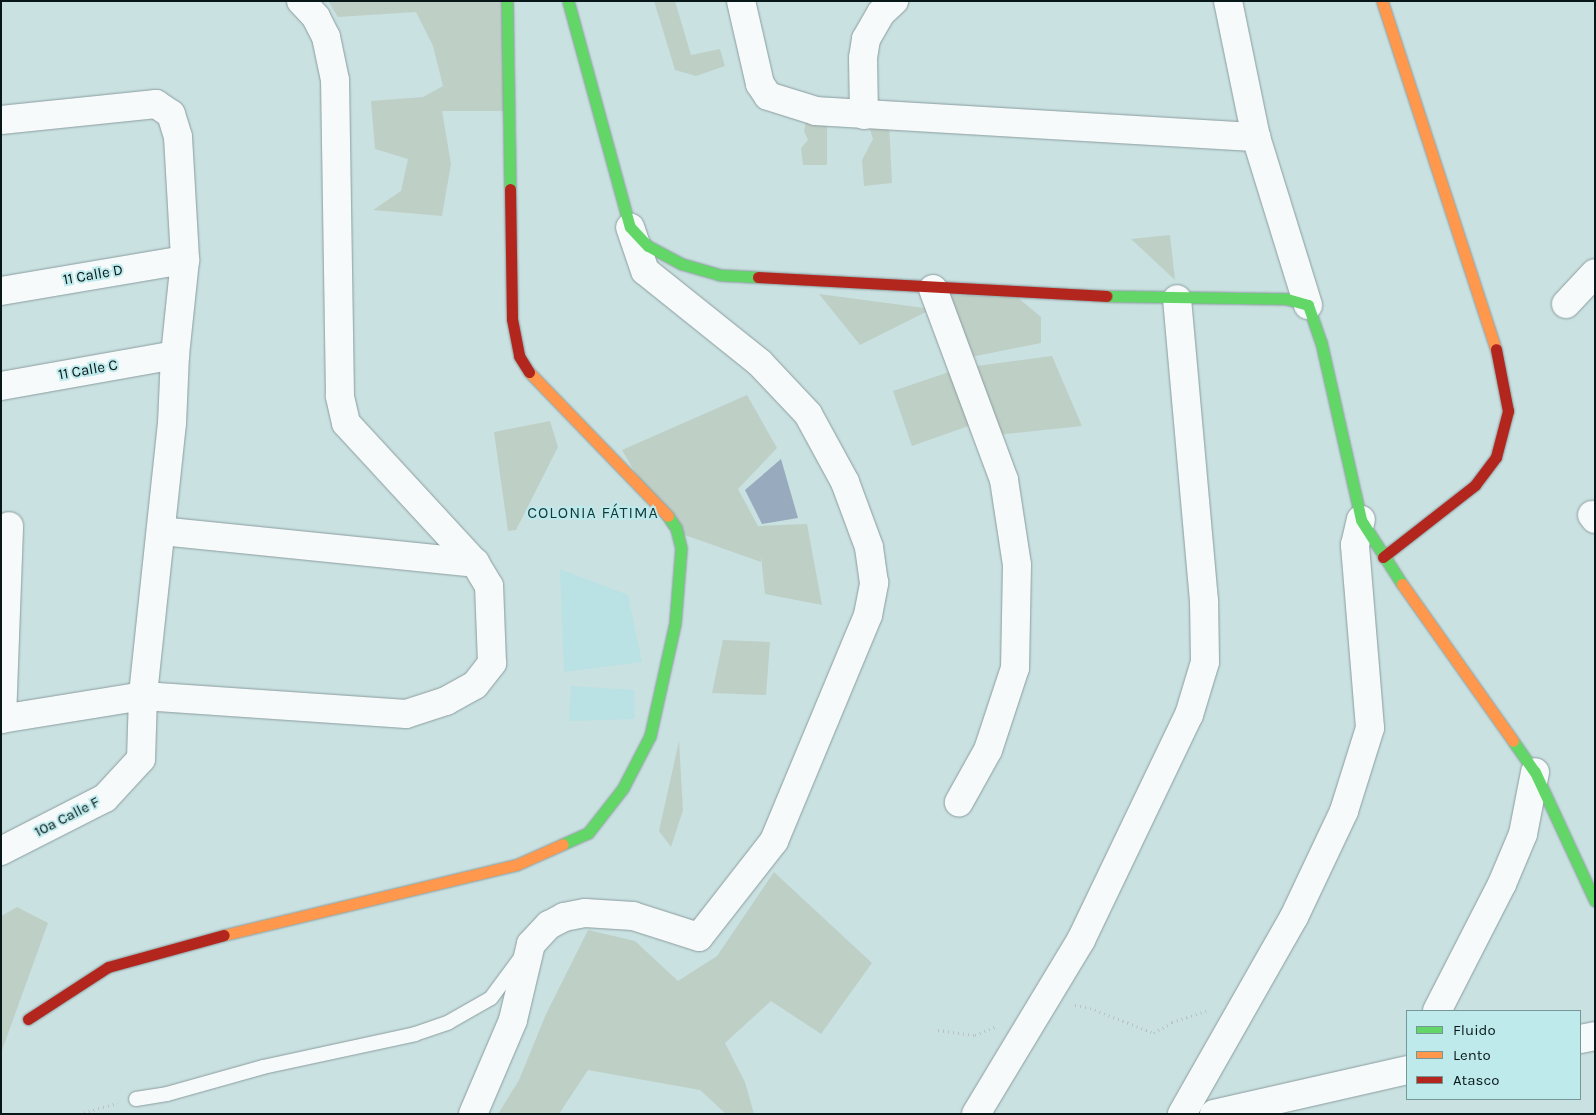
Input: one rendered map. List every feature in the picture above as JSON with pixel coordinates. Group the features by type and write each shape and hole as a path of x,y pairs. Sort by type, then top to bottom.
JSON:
{"street":[{"path":"9,526 2,719 143,696 406,714 446,701 475,684 492,663 489,586 475,563 346,422 340,396 335,80 326,37 316,18 301,1"},
{"path":"28,1019 108,967 179,946 516,865 588,833 623,788 650,736 675,623 681,548 676,528 663,508 532,376 519,356 512,320 507,1"},
{"path":"473,1114 513,1020 531,944 549,926 564,917 585,913 633,916 699,937 774,841 868,615 874,583 869,547 845,482 808,414 760,363 645,271 630,227 568,1"},
{"path":"741,1 760,84 768,96 816,111 864,116 1256,137"},
{"path":"864,116 863,58 866,39 881,13 894,1"},
{"path":"1228,1 1256,137 1308,306 1321,342 1361,520 1383,557 1535,772 1595,901"},
{"path":"1382,1 1494,336 1508,411 1496,457 1476,485 1383,557"},
{"name":"10a Calle F","path":"1,120 156,104 171,114 178,137 185,260 175,355 172,423 143,696 142,759 128,777 105,798 1,851"},
{"path":"630,227 648,246 700,271 933,289 1177,299 1287,299 1308,306"},
{"name":"11 Calle D","path":"1,291 185,260"},
{"path":"1566,304 1595,273"},
{"path":"933,289 1004,480 1017,565 1015,668 988,750 959,802"},
{"path":"976,1114 1081,940 1189,715 1205,662 1204,601 1177,299"},
{"name":"11 Calle C","path":"1,386 175,355"},
{"path":"1182,1114 1294,917 1344,811 1370,728 1355,545 1361,520"},
{"path":"161,531 475,563"},
{"path":"1438,1010 1506,876 1523,834 1535,772"},
{"path":"1581,1039 1595,1036"},
{"path":"1214,1114 1404,1066"}],"lane":[{"path":"136,1099 167,1094 263,1067 415,1034 449,1022 491,998 531,944"}],"path":[{"path":"938,1030 975,1035 1019,1015 1039,1012 1066,1004 1090,1008 1154,1033 1194,1013 1215,1009 1239,1012"},
{"path":"79,1114 136,1099"}],"shaded area":[{"path":"328,1 514,1 510,111 442,111 451,164 442,216 373,210 401,191 408,159 375,149 371,101 423,97 443,86 433,46 416,12 338,17"},
{"path":"654,1 675,1 691,55 720,49 725,66 696,76 675,70"},
{"path":"808,111 827,117 827,165 803,165 801,148 808,140 804,131"},
{"path":"867,119 889,123 892,183 864,186 862,160 873,139"},
{"path":"1170,235 1175,280 1131,239"},
{"path":"819,294 932,309 860,345"},
{"path":"941,295 1017,297 1041,317 1041,343 966,358"},
{"path":"1052,356 1082,426 996,435 969,367"},
{"path":"958,369 977,423 912,446 893,391"},
{"path":"747,395 777,448 738,489 758,526 807,524 822,605 765,594 761,556 761,562 668,529 622,450"},
{"path":"550,421 558,447 516,530 508,531 494,432"},
{"path":"781,459 798,518 762,524 745,490"},
{"path":"560,569 628,595 642,662 564,672"},
{"path":"723,640 770,642 766,695 712,693"},
{"path":"571,686 634,690 635,719 569,721"},
{"path":"679,741 683,810 671,847 659,831"},
{"path":"774,872 872,963 821,1034 771,1001 725,1043 745,1082 754,1114 726,1114 700,1090 588,1070 559,1114 498,1114 519,1080 546,1014 588,930 635,941 678,981 717,956"},
{"path":"17,907 48,923 1,1053 1,916"}],"traffic: fast":[{"path":"507,1 510,189"},
{"path":"568,1 630,227 648,246 682,264 720,275 758,277"},
{"path":"1106,296 1287,299 1308,305 1321,342 1361,520 1402,584"},
{"path":"563,844 588,833 623,788 650,736 675,623 681,548 676,528 668,516"},
{"path":"1513,741 1535,772 1595,901"}],"traffic: slow":[{"path":"1382,1 1496,349"},
{"path":"529,372 668,516"},
{"path":"1402,584 1513,741"},
{"path":"224,935 516,865 563,844"}],"traffic: jam":[{"path":"510,189 512,319 519,356 529,372"},
{"path":"758,277 1106,296"},
{"path":"1383,557 1475,485 1496,457 1508,411 1496,349"},
{"path":"28,1019 108,967 224,935"}],"district":[{"name":"COLONIA FÁTIMA","path":"593,513"}]}
